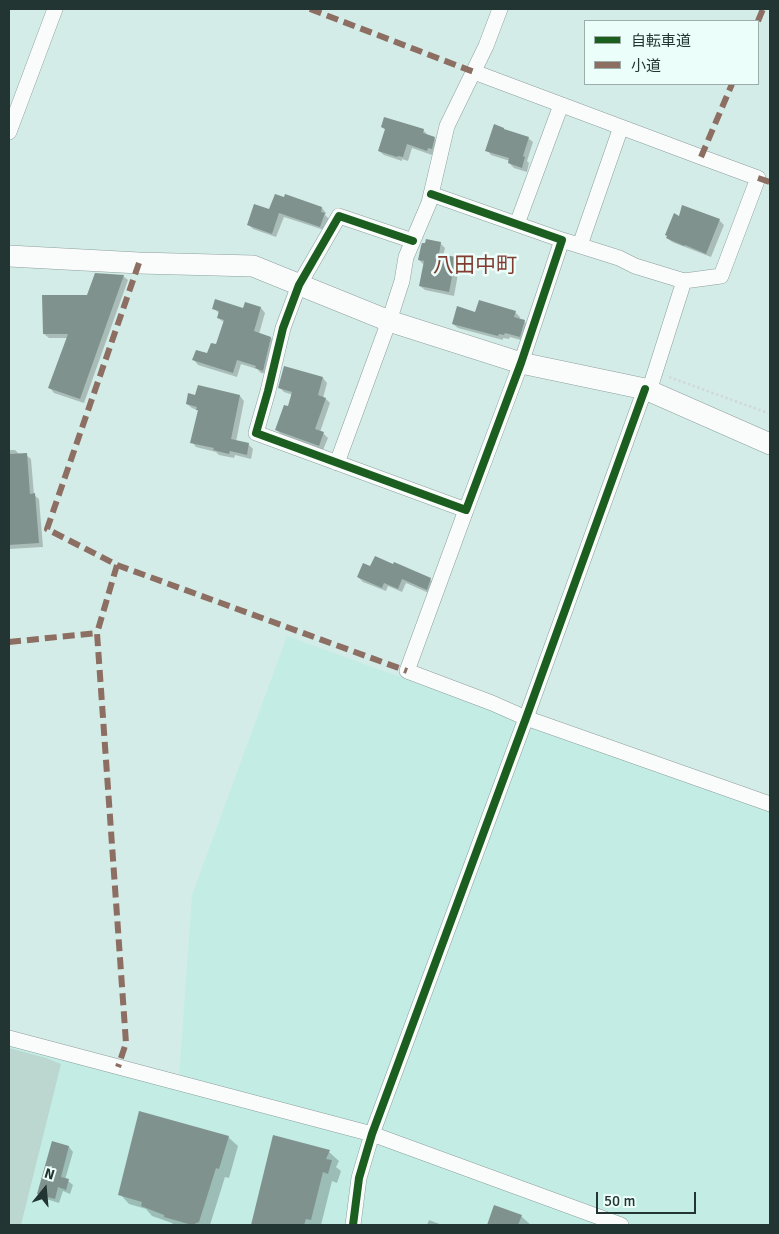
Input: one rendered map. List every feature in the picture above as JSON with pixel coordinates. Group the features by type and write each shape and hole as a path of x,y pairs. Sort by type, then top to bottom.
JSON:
{"street":[{"path":"9,132 55,9"},
{"path":"337,463 389,321 402,280 406,256 429,204 447,126 486,46 500,9"},
{"path":"431,194 684,282 721,276 758,178 474,72"},
{"path":"516,224 561,105"},
{"path":"580,245 621,127"},
{"path":"413,241 339,216 299,285 283,328 256,433 466,510"},
{"path":"562,240 521,363 408,671 526,718 770,804"},
{"path":"9,256 139,263 253,266 389,321 521,363 650,384 770,444"},
{"path":"352,1225 359,1178 372,1134 650,384 684,282"},
{"path":"9,1038 372,1134 621,1225"}],"path":[{"path":"650,384 768,413"}],"shaded area":[{"path":"287,636 770,811 770,1225 9,1225 9,1044 178,1091 192,895"},
{"path":"9,1048 61,1064 21,1225 9,1225"}],"building":[{"path":"384,117 424,129 423,133 435,137 432,149 428,148 427,151 407,144 403,157 378,151 385,129 381,127"},
{"path":"494,124 529,137 523,156 525,157 522,168 508,163 509,158 485,151"},
{"path":"275,194 284,197 285,194 322,207 321,212 325,213 320,227 279,213 272,234 247,225 254,204 269,209"},
{"path":"682,205 720,219 706,254 666,238 667,236 665,235 674,213 679,216"},
{"path":"426,239 441,242 439,254 456,257 449,292 419,286 424,261 418,260 422,243 425,243"},
{"path":"95,273 124,275 80,399 48,388 68,334 43,334 42,295 87,295"},
{"path":"215,299 243,308 245,302 261,307 254,331 271,337 263,371 255,368 256,366 237,360 233,373 192,360 196,350 207,353 211,343 216,344 224,320 217,318 219,311 212,309"},
{"path":"479,300 516,311 514,317 525,320 520,337 505,333 498,336 452,324 457,306 475,312"},
{"path":"284,366 323,377 318,395 326,398 315,429 324,432 319,446 275,430 284,405 288,406 292,392 278,388"},
{"path":"198,385 240,395 231,439 249,443 247,455 230,451 229,454 213,450 214,448 190,443 198,410 196,410 197,407 186,404 188,393 195,395"},
{"path":"27,453 30,494 35,493 39,543 9,545 9,454"},
{"path":"375,556 431,578 427,590 402,579 398,589 384,583 382,588 357,577 363,563 370,566"},
{"path":"139,1111 229,1136 219,1169 216,1168 199,1222 192,1225 164,1217 164,1215 141,1206 142,1202 118,1195"},
{"path":"273,1135 330,1150 326,1159 332,1160 328,1174 323,1172 311,1220 306,1219 304,1225 251,1225"},
{"path":"52,1141 69,1146 61,1177 69,1179 66,1190 58,1187 55,1199 37,1194"},
{"path":"494,1205 522,1215 518,1225 487,1225"}],"marked path":[{"path":"310,9 474,72"},
{"path":"758,20 763,9"},
{"path":"701,157 732,85"},
{"path":"758,178 770,182"},
{"path":"139,263 47,529 117,565 407,671"},
{"path":"117,565 97,633 126,1043 118,1067"},
{"path":"9,642 97,633"}],"cycle path":[{"path":"413,241 339,216 299,285 283,328 256,433 466,510 521,363 562,240 431,194"},
{"path":"353,1225 359,1178 372,1134 645,389"}],"district":[{"name":"八田中町","path":"475,266"}]}
